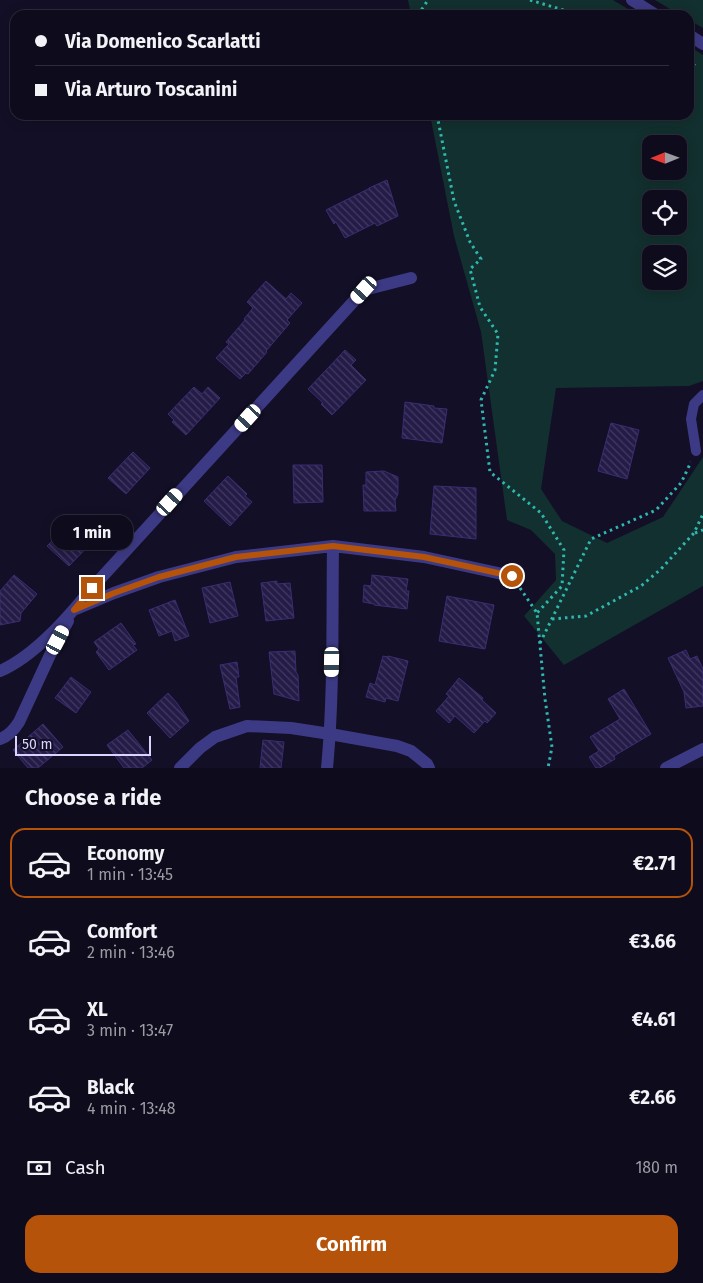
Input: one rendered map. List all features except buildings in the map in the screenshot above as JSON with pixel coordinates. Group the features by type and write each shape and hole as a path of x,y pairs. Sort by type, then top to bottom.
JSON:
{"street":[{"path":"632,0 648,10"},
{"path":"0,671 17,662 38,646 74,610 364,290 411,278"},
{"path":"327,768 330,734 333,546"},
{"path":"0,739 5,738 14,731 20,722 50,655 74,610 159,577 236,557 333,546 424,557 512,576"},
{"path":"180,768 200,748 216,738 247,726 291,728 398,746 411,751 427,764 429,768"},
{"path":"666,768 703,749"}],"lane":[{"path":"696,451 691,419 694,404 703,394"}],"path":[{"path":"530,0 563,10"},
{"path":"438,120 454,201 470,242 481,258 470,269 480,307 498,334 495,370 481,400 490,472 540,513 564,550 562,586 537,613"},
{"path":"540,643 591,539 656,510 681,483 696,451"},
{"path":"552,619 586,616 642,586 661,569 694,533 703,514"},
{"path":"694,533 703,530"},
{"path":"512,576 537,613 545,699 552,747 548,768"}],"green space":[{"path":"408,0 613,0 630,10 410,10"},
{"path":"655,0 703,0 703,28 694,23 694,10 672,10"},
{"path":"694,49 703,55 703,381 689,386 556,388 541,489 562,521 607,543 663,517 703,457 703,586 564,665 524,616 556,580 555,554 531,530 507,520 481,332 454,236 431,120 694,120"}],"route":[{"path":"92,588 74,610 159,577 236,557 333,546 424,557 512,576"}]}
